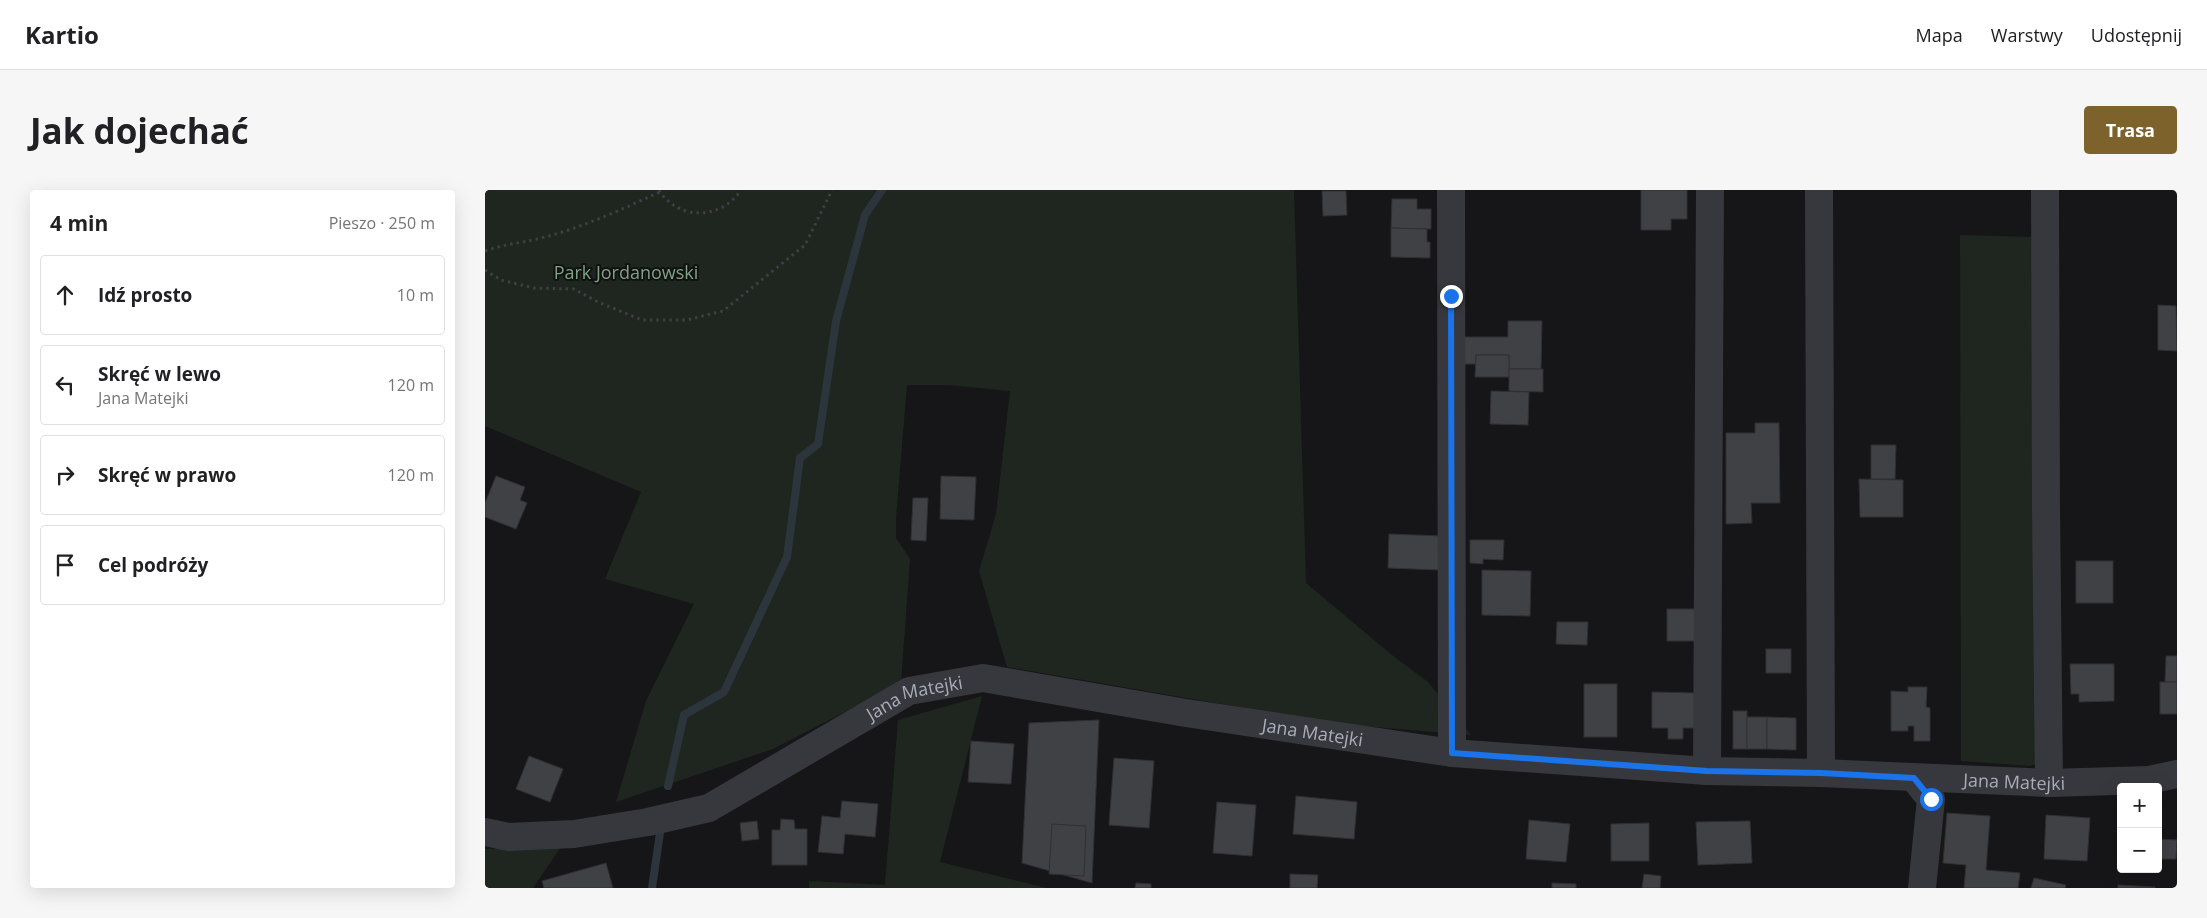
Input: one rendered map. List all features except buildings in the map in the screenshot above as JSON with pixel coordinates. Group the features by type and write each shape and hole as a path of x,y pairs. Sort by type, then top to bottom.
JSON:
{"street":[{"path":"1451,190 1452,753"},
{"path":"1707,771 1710,190"},
{"path":"1819,190 1821,773"},
{"path":"2045,190 2049,782"},
{"name":"Jana Matejki","path":"485,832 509,837 574,834 648,822 709,808 909,691 983,678 1186,713 1452,753 1707,771 1821,773 2049,782 2149,780 2177,774"},
{"path":"1914,778 1931,799 1922,888"}],"path":[{"path":"485,251 502,244 542,238 604,217 659,191 669,202 682,210 705,214 726,206 741,190"},
{"path":"485,270 501,280 533,288 574,289 598,302 642,320 687,320 723,311 805,245 833,190"}],"green space":[{"name":"Park Jordanowski","path":"485,190 1294,190 1306,583 1392,655 1428,682 1471,735 1337,724 1007,667 979,571 996,514 1010,391 948,385 907,385 896,518 896,538 910,559 901,683 773,749 616,802 646,701 694,604 605,579 641,492 485,426"},
{"path":"1960,235 2034,237 2043,761 2030,766 1961,761"},
{"path":"982,696 940,862 1047,888 809,888 809,881 885,885 898,720"},
{"path":"561,847 533,888 485,888 485,849"}],"waterway":[{"path":"668,786 684,715 724,692 787,557 800,458 818,444 836,321 865,215 882,190"},
{"path":"652,888 661,826"}],"route":[{"path":"1451,296 1452,753 1707,771 1821,773 1914,778 1931,799"}]}
